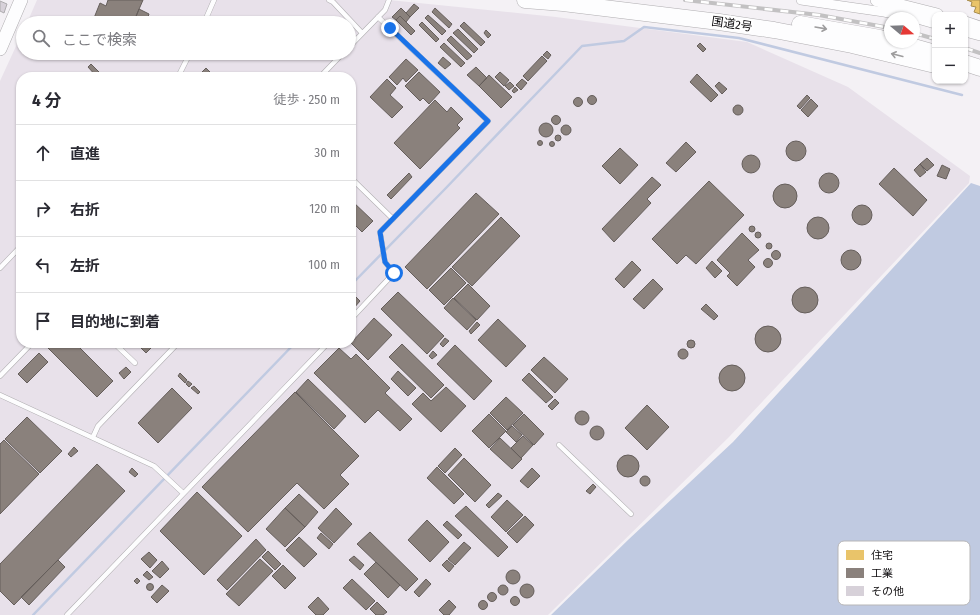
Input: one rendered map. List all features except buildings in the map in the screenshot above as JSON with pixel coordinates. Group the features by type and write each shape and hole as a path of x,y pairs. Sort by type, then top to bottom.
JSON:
{"highway":[{"name":"国道2号","path":"525,0 563,3 774,30 852,45 932,64"},
{"name":"国道2号","path":"588,0 781,21 884,39"},
{"path":"917,48 932,52"},
{"path":"968,64 980,68"},
{"path":"968,75 980,79"}],"street":[{"path":"0,49 22,0"},
{"path":"801,0 885,12"},
{"path":"876,0 932,14"},
{"path":"920,20 932,23"},
{"path":"968,24 980,28"},
{"path":"968,33 980,36"}],"lane":[{"path":"207,16 214,0"},
{"path":"329,0 346,16"},
{"path":"356,39 385,10 389,0"},
{"path":"356,314 394,273 385,262 380,232 488,121 378,17"},
{"path":"356,27 362,33"},
{"path":"180,72 186,60"},
{"path":"325,72 336,60"},
{"path":"356,183 393,219"},
{"path":"0,268 16,254"},
{"path":"0,376 27,348"},
{"path":"119,348 134,363"},
{"path":"93,437 98,426 173,348"},
{"path":"67,615 323,348"},
{"path":"0,395 154,466 183,493"},
{"path":"559,445 631,514"}],"shaded area":[{"path":"37,0 389,0 556,17 747,42 848,87 970,176 969,183 729,437 548,615 0,615 0,81 16,46 16,60 356,60 356,16 30,16"}],"water":[{"path":"971,183 980,186 980,615 551,615 629,539 733,442"}],"waterway":[{"path":"356,280 582,46 624,41 644,27 739,38 962,95"},
{"path":"33,615 290,348"}],"railway":[{"path":"685,0 819,15 884,27"},
{"path":"920,35 932,38"},
{"path":"968,49 980,53"}],"route":[{"path":"390,28 488,121 380,232 385,262 394,273"}]}
